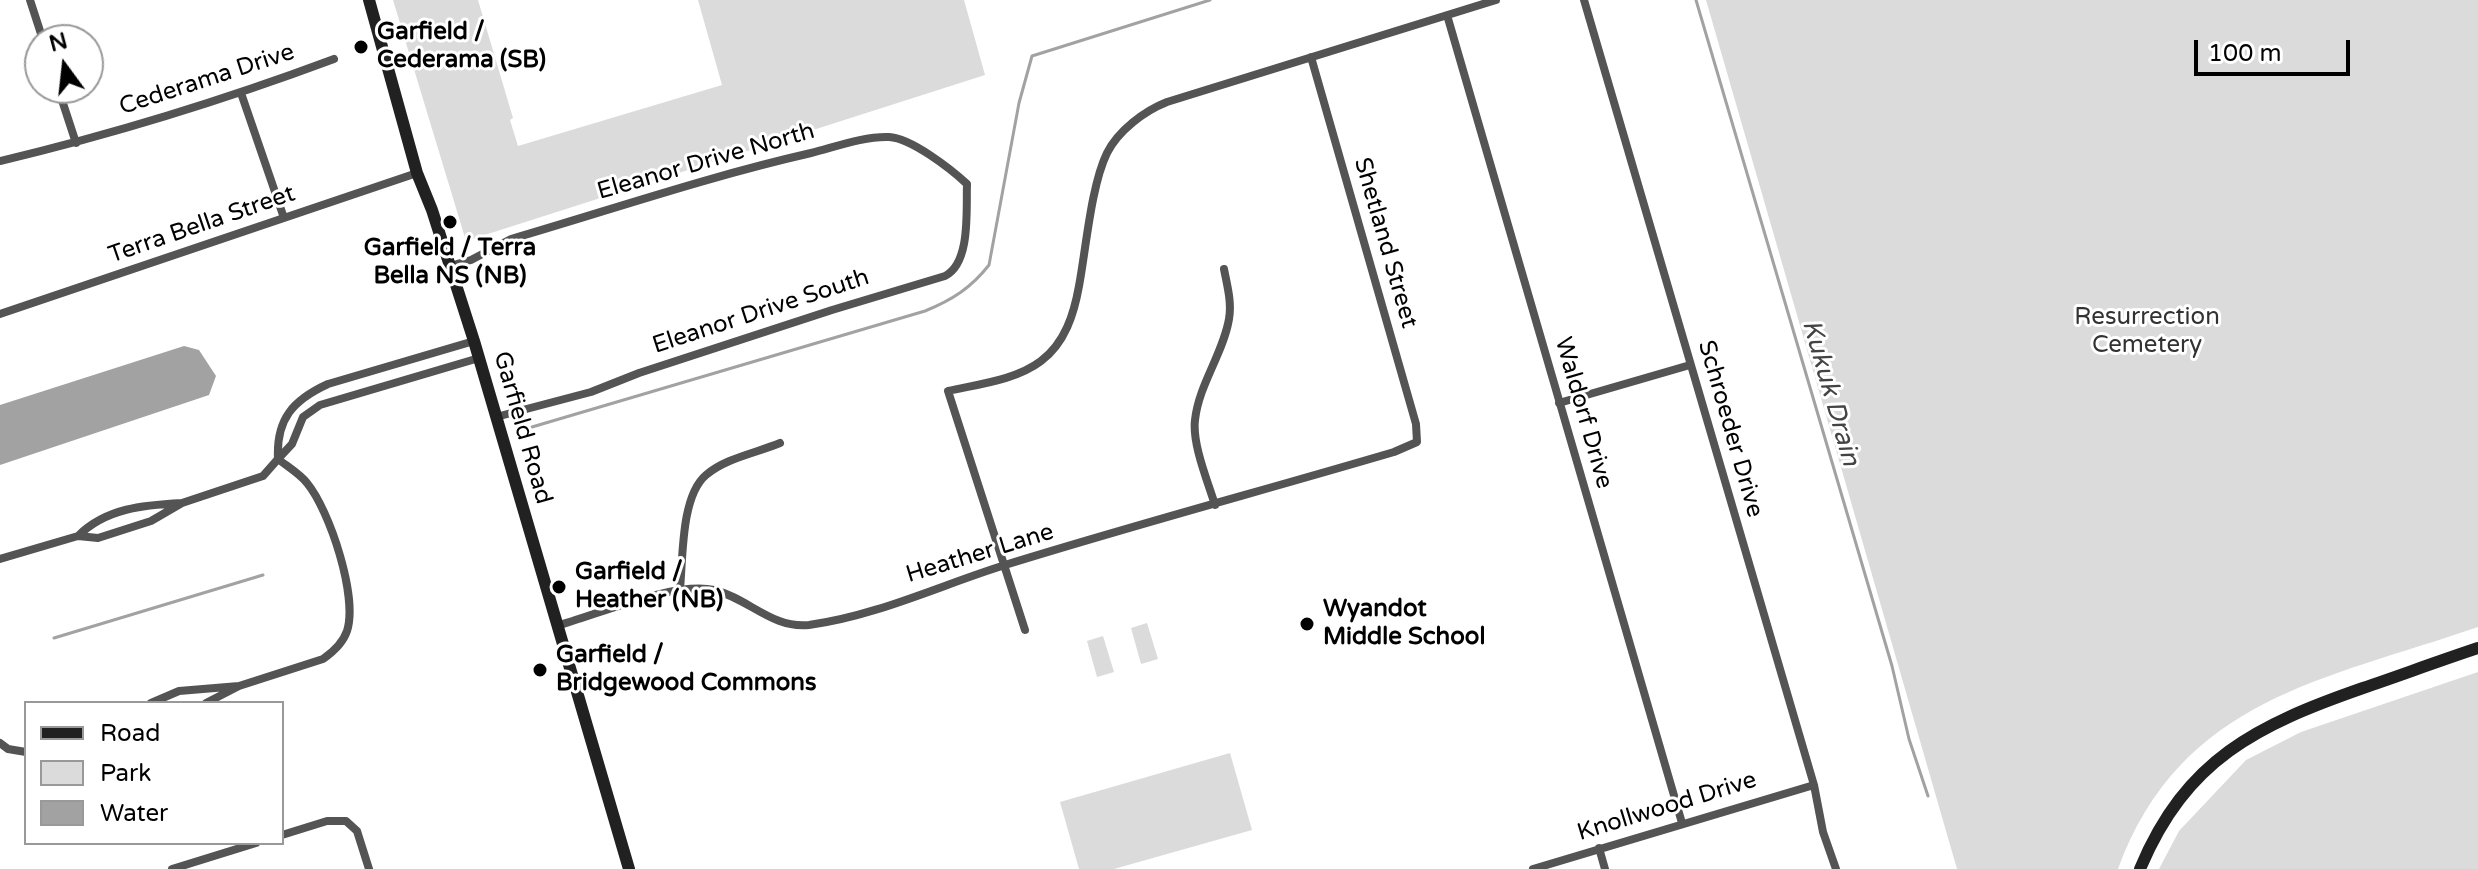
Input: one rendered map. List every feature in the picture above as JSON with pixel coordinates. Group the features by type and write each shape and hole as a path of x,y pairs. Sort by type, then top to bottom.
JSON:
{"main road":[{"name":"Garfield Road","path":"369,0 417,173 474,341 629,869"},
{"path":"2140,869 2162,825 2197,779 2247,737 2317,705 2478,648"}],"street":[{"path":"30,0 38,24"},
{"path":"1025,630 948,391 983,384 1031,368 1056,348 1070,323 1077,296 1099,177 1107,152 1120,134 1155,107 1167,102 1496,0"},
{"name":"Schroeder Drive","path":"1584,0 1836,869"},
{"name":"Waldorf Drive","path":"1447,15 1682,823"},
{"name":"Shetland Street","path":"1311,57 1416,424 1417,442"},
{"name":"Cederama Drive","path":"0,161 76,143 241,93 334,59"},
{"path":"241,93 284,218"},
{"path":"63,104 76,143"},
{"name":"Eleanor Drive North","path":"450,266 471,260 511,239 784,159 873,139 901,139 952,170 967,184"},
{"name":"Terra Bella Street","path":"0,314 417,173"},
{"name":"Eleanor Drive South","path":"496,417 591,392 639,373 945,276 952,272 961,258 967,184"},
{"path":"1215,505 1194,424 1197,406 1230,317 1224,269"},
{"path":"210,701 239,686 323,659 335,651 344,637 350,609 333,538 307,482 278,459 277,438 288,411 306,394 328,384 474,341"},
{"path":"0,559 78,536 98,538 151,521 182,503 263,476 292,444 303,417 320,405 479,358"},
{"path":"1559,403 1690,365"},
{"path":"370,373 374,389"},
{"name":"Heather Lane","path":"556,626 680,589 713,590 778,622 806,625 852,616 1005,565 1394,452 1417,442"},
{"path":"680,589 688,504 704,476 731,461 780,443"},
{"path":"78,536 94,520 146,505 182,503"},
{"path":"156,701 179,691 239,686"},
{"path":"0,743 8,749 24,752"},
{"name":"Knollwood Drive","path":"1533,869 1814,785"},
{"path":"284,834 327,821 346,821 357,831 369,869"},
{"path":"172,869 202,865 251,845"},
{"path":"1599,848 1605,869"}],"green space":[{"path":"393,0 478,0 513,118 510,120 518,146 722,85 698,0 964,0 985,75 466,241"},
{"name":"Resurrection Cemetery","path":"1706,0 2478,0 2478,627 2313,682 2264,704 2219,731 2179,766 2145,812 2118,869 1957,869"},
{"path":"1147,623 1158,659 1141,664 1131,628"},
{"path":"1103,636 1114,672 1097,677 1087,641"},
{"path":"2478,672 2478,869 2159,869 2179,831 2246,760 2301,732"},
{"path":"1230,753 1252,830 1114,869 1079,869 1060,802"}],"water":[{"path":"184,346 199,350 216,376 209,395 0,465 0,405"}],"waterway":[{"path":"532,427 925,311 952,298 968,287 989,265 1019,103 1032,56 1210,0"},
{"name":"Kukuk Drain","path":"1696,0 1928,796"},
{"path":"54,638 263,575"}],"place":[{"name":"Garfield / Cederama (SB)","path":"361,47"},
{"name":"Garfield / Terra Bella NS (NB)","path":"450,222"},
{"name":"Garfield / Heather (NB)","path":"559,587"},
{"name":"Wyandot Middle School","path":"1307,624"},
{"name":"Garfield / Bridgewood Commons","path":"540,670"}]}
